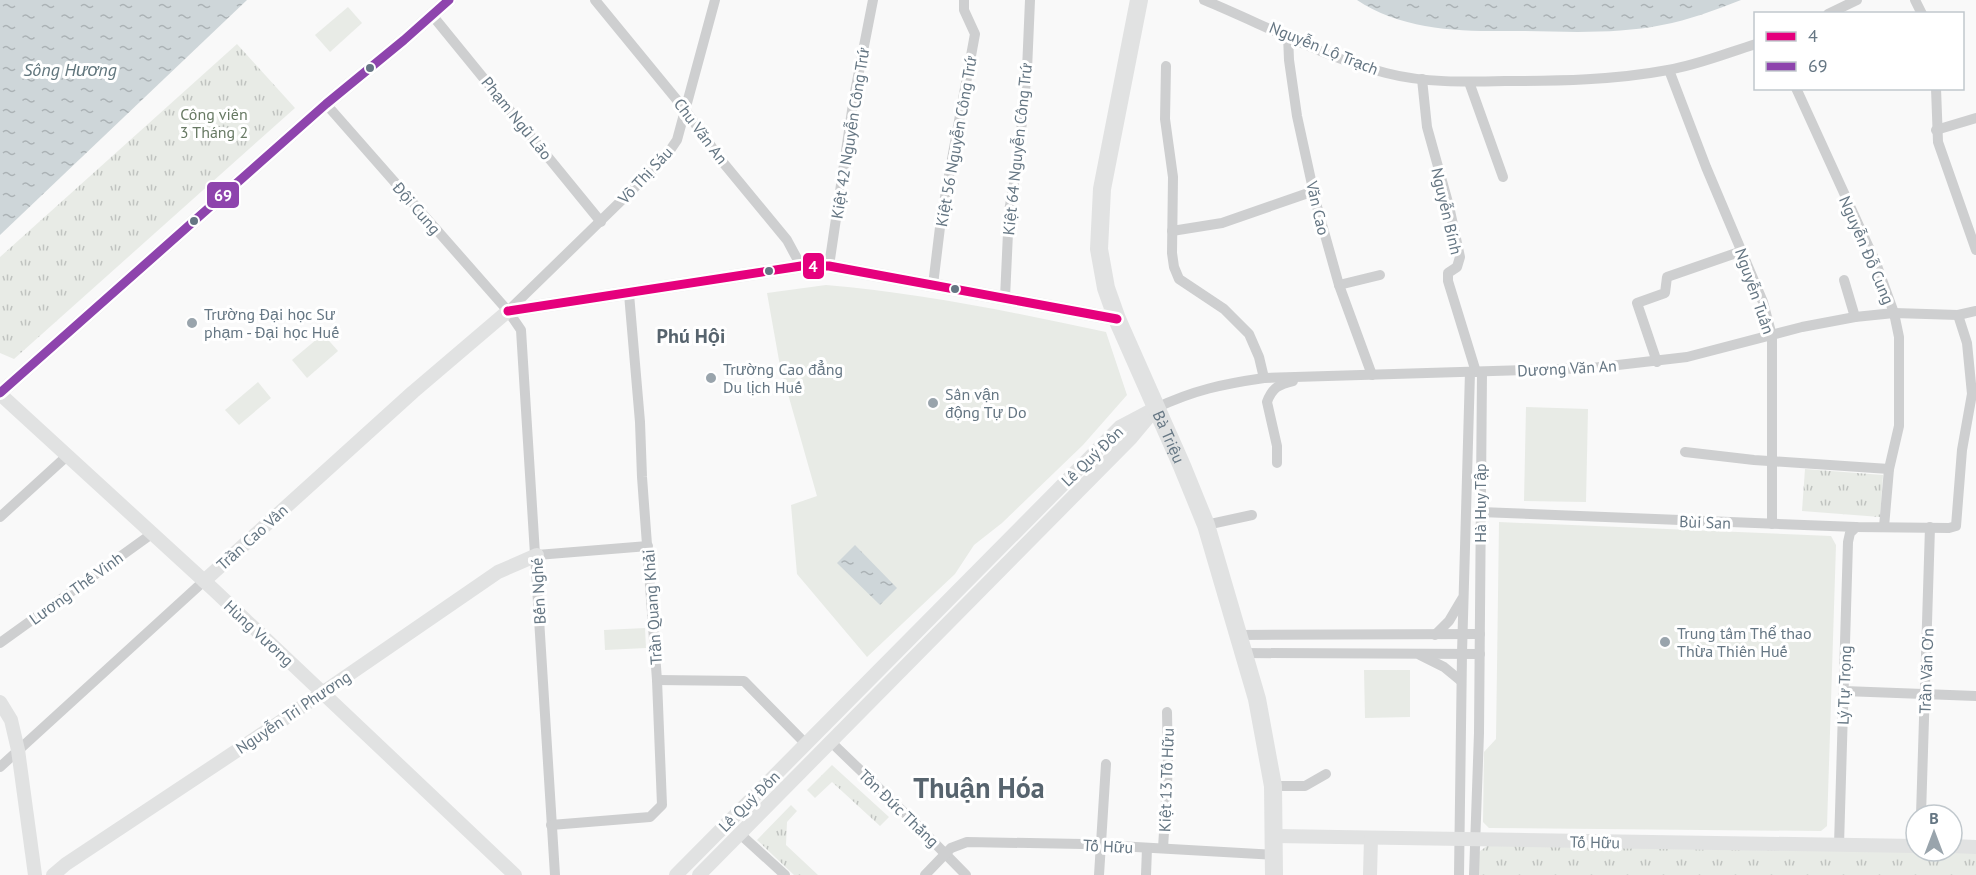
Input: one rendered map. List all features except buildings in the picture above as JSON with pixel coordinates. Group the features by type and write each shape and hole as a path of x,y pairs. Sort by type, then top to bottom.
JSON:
{"highway":[{"name":"Bà Triệu","path":"1139,0 1101,189 1099,249 1106,288 1117,319 1206,525 1263,724 1273,786 1274,875"}],"street":[{"path":"0,393 326,104 449,0"},
{"name":"Chu Văn An","path":"595,0 787,240 801,266"},
{"name":"Võ Thị Sáu","path":"508,311 664,159 677,140 715,0"},
{"name":"Kiệt 42 Nguyễn Công Trứ","path":"829,266 854,97 873,0"},
{"name":"Kiệt 56 Nguyễn Công Trứ","path":"933,285 941,219 975,34 964,10 964,0"},
{"name":"Kiệt 64 Nguyễn Công Trứ","path":"1005,298 1009,210 1018,162 1027,70 1030,0"},
{"name":"Nguyễn Lộ Trạch","path":"1204,0 1335,56 1370,68 1422,79 1469,82 1556,81 1669,70 1699,63 1754,44"},
{"path":"1832,12 1857,0"},
{"name":"Phạm Ngũ Lão","path":"432,15 601,222"},
{"name":"Văn Cao","path":"1288,35 1297,116 1314,191 1339,285 1372,375"},
{"path":"1166,66 1165,119 1173,177 1172,254 1174,267 1179,279 1224,309 1249,334 1259,357 1264,378"},
{"name":"Nguyễn Tuân","path":"1669,70 1706,167 1763,302 1772,336 1772,524"},
{"name":"Nguyễn Bính","path":"1422,79 1427,127 1449,206 1460,257 1457,267 1448,273 1448,281 1476,372"},
{"path":"1469,82 1503,177"},
{"name":"Nguyễn Đỗ Cung","path":"1797,90 1876,262 1894,313 1899,337 1899,426 1889,469 1884,527"},
{"path":"1936,90 1938,142 1976,250"},
{"name":"Đội Cung","path":"326,104 508,311"},
{"path":"1936,130 1976,118"},
{"path":"1172,231 1222,223 1314,191"},
{"path":"1657,362 1637,303 1665,293 1667,277 1742,251"},
{"path":"508,311 801,266 829,266 1117,319"},
{"path":"1339,285 1380,275"},
{"path":"1844,280 1855,317"},
{"name":"Trần Quang Khải","path":"551,825 650,816 662,805 657,681 629,294"},
{"name":"Bến Nghé","path":"508,311 521,330 537,555 555,875"},
{"name":"Trần Cao Vân","path":"0,766 413,392 508,311"},
{"name":"Dương Văn An","path":"1156,408 1184,394 1264,378 1593,368 1657,362 1687,357 1802,327 1855,317 1894,313 1958,315 1976,311"},
{"path":"1930,527 1956,526 1957,519 1962,450 1972,394 1967,343 1958,315"},
{"name":"Hà Huy Tập","path":"1459,875 1467,459 1476,372"},
{"name":"Hà Huy Tập","path":"1474,875 1480,654 1481,459 1476,372"},
{"path":"1277,463 1277,446 1267,402 1274,388 1281,383 1307,376"},
{"name":"Hùng Vương","path":"0,393 153,533 514,875"},
{"name":"Lê Quý Đôn","path":"681,873 1120,426 1156,408"},
{"name":"Lê Quý Đôn","path":"699,875 1131,438 1156,408"},
{"path":"1685,452 1889,469"},
{"path":"0,517 67,456"},
{"path":"1467,459 1481,459"},
{"name":"Bùi San","path":"1480,512 1856,527 1930,527"},
{"path":"1206,525 1252,515"},
{"name":"Lý Tự Trọng","path":"1839,845 1848,542 1850,533 1856,527"},
{"name":"Trần Văn Ơn","path":"1921,803 1930,527"},
{"name":"Lương Thế Vinh","path":"0,643 153,533"},
{"path":"537,555 648,546"},
{"path":"1465,551 1480,553"},
{"name":"Nguyễn Tri Phương","path":"53,875 498,572 537,555"},
{"path":"991,556 1003,568"},
{"name":"Hà Huy Tập","path":"1435,635 1449,621 1463,597"},
{"path":"1240,644 1480,634"},
{"path":"1240,644 1480,654"},
{"path":"1414,652 1444,667 1461,681"},
{"path":"657,681 744,681 806,744"},
{"path":"1844,691 1976,696"},
{"path":"0,702 10,720 18,750 35,875"},
{"name":"Kiệt 13 Tố Hữu","path":"1163,848 1168,767 1167,712"},
{"path":"819,731 831,742"},
{"name":"Tôn Đức Thắng","path":"831,742 966,875"},
{"path":"1099,875 1106,764"},
{"path":"1273,786 1305,786 1326,774"},
{"path":"740,834 785,875"},
{"path":"1370,875 1371,838"},
{"name":"Tố Hữu","path":"946,854 951,848 967,842 1163,848 1275,845 1371,838 1904,846"},
{"path":"1146,875 1147,848"},
{"path":"925,875 946,854"}],"green space":[{"path":"348,7 362,23 330,52 315,35"},
{"name":"Công viên 3 Tháng 2","path":"237,44 295,108 14,359 0,353 0,257"},
{"path":"826,285 932,298 1106,332 1127,395 1083,445 1002,523 974,545 955,574 867,657 797,574 791,505 817,496 780,366 767,293"},
{"path":"323,334 338,351 307,378 292,360"},
{"path":"258,382 271,398 239,425 225,410"},
{"path":"1526,407 1588,409 1586,502 1524,501"},
{"path":"1805,469 1883,475 1880,517 1802,511"},
{"name":"Trung tâm Thể thao Thừa Thiên Huế","path":"1499,522 1831,536 1836,545 1827,826 1821,831 1489,828 1483,822 1484,752 1496,739"},
{"path":"645,628 646,648 605,650 604,630"},
{"path":"1364,670 1410,670 1410,717 1365,718"},
{"path":"832,765 889,817 880,826 832,782 815,798 807,790"},
{"path":"791,805 797,811 787,822 786,845 818,875 794,875 757,840"},
{"path":"1488,845 1904,852 1904,863 1964,863 1964,853 1976,853 1976,875 1479,875 1479,852"}],"water":[{"name":"Sông Hương","path":"0,0 247,0 0,235"},
{"path":"1357,0 1741,0 1692,18 1662,25 1628,30 1577,32 1475,31 1437,28 1390,16"},
{"path":"855,545 897,588 880,605 837,563"}],"transit line":[{"name":"69","path":"0,393 326,104 449,0"},
{"name":"4","path":"508,311 801,266 829,266 1117,319"}],"place":[{"name":"Trường Đại học Sư phạm - Đại học Huế","path":"192,323"},
{"name":"Trường Cao đẳng Du lịch Huế","path":"711,378"},
{"name":"Sân vận động Tự Do","path":"933,403"},
{"name":"Trung tâm Thể thao Thừa Thiên Huế","path":"1665,642"}],"district":[{"name":"Phú Hội","path":"691,336"},
{"name":"Thuận Hóa","path":"979,788"}]}
